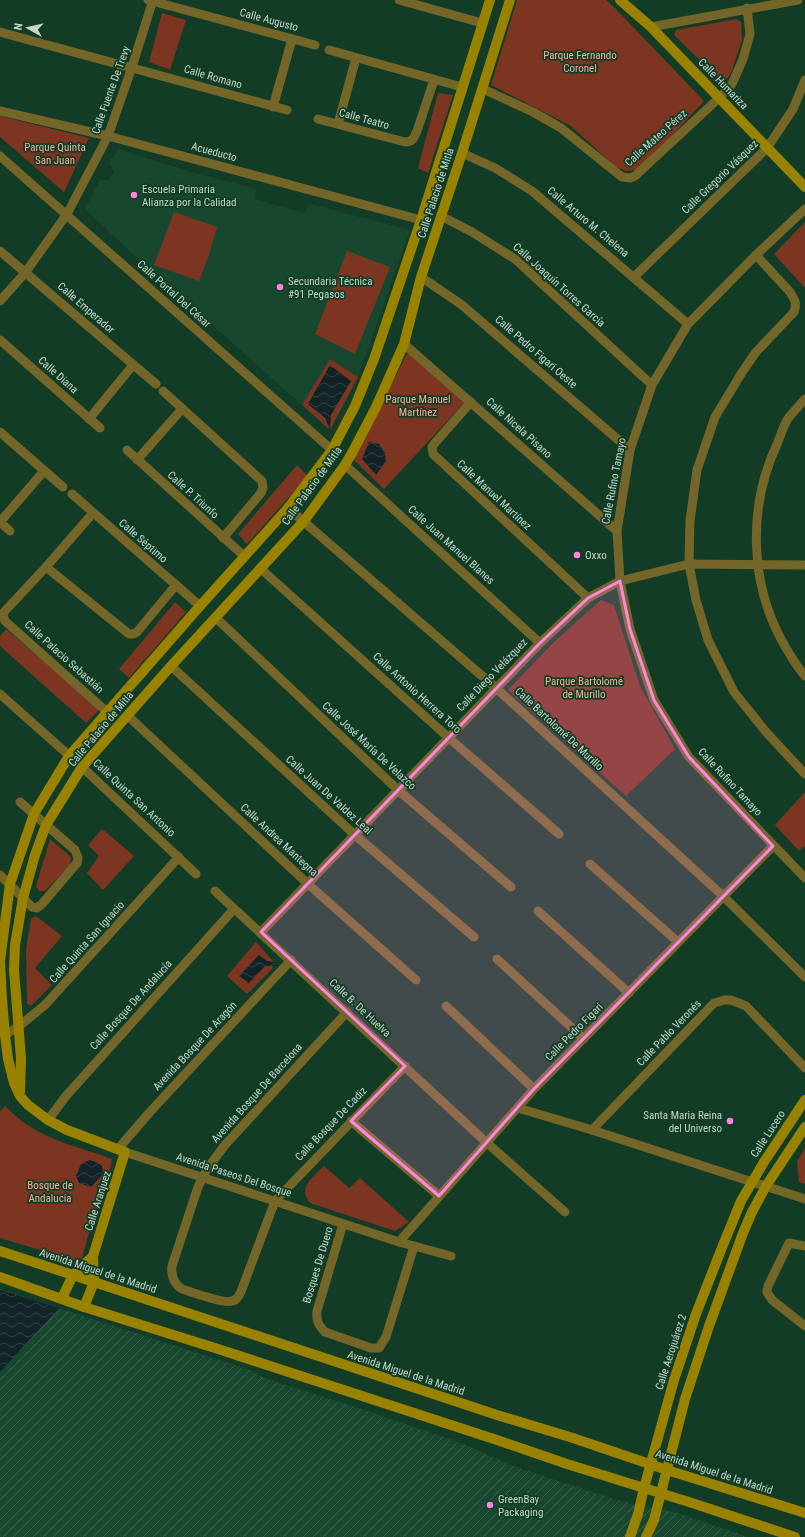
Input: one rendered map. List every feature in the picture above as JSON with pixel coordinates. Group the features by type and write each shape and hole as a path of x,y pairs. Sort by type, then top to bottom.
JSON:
{"main road":[{"name":"Calle Palacio de Mitla","path":"20,1096 4,1054 0,960 10,884 34,814 69,756 244,556 288,508 332,450 355,406 374,359 421,220 490,0"},
{"name":"Calle Palacio de Mitla","path":"20,1096 21,1058 14,970 18,923 23,898 35,855 46,825 82,767 171,666 304,521 345,464 376,407 404,344 421,277 510,0"},
{"name":"Calle Humariza","path":"620,0 651,27 805,187"},
{"name":"Avenida Paseos Del Bosque","path":"20,1096 36,1113 48,1120 67,1130 122,1151"},
{"name":"Calle Lucero","path":"753,1182 780,1136 805,1100"},
{"path":"646,1537 654,1520 685,1399 743,1233 766,1186 792,1144 805,1127"},
{"name":"Calle Aranjuez","path":"84,1307 94,1282 92,1256 122,1151"},
{"name":"Calle Aerojuárez 2","path":"630,1537 638,1514 650,1464 674,1380 696,1314 741,1201 753,1182"},
{"name":"Avenida Miguel de la Madrid","path":"0,1251 497,1415 805,1513"},
{"name":"Calle Aranjuez","path":"62,1298 73,1275 92,1256"},
{"path":"0,1277 84,1307 222,1350 567,1464 795,1537"},
{"path":"638,1514 654,1520"}],"street":[{"name":"Calle Augusto","path":"151,0 315,45"},
{"name":"Calle Fuente De Trevy","path":"0,301 25,272 67,214 108,136 132,68 151,0"},
{"path":"399,0 482,23"},
{"path":"651,27 747,8 798,0"},
{"name":"Calle Mateo Pérez","path":"482,90 533,112 561,128 622,177 626,178 635,176 719,98 732,84 743,59 750,34 747,8"},
{"name":"Calle Romano","path":"0,32 287,110"},
{"path":"273,106 292,39"},
{"path":"329,50 462,87"},
{"path":"338,124 356,58"},
{"name":"Calle Teatro","path":"318,119 405,142 410,142 414,138 434,80"},
{"name":"Calle Gregorio Vásquez","path":"634,278 768,148 793,109 805,80"},
{"name":"Acueducto","path":"0,111 108,136 421,220"},
{"name":"Calle Arturo M. Chelena","path":"462,153 495,168 532,191 688,324"},
{"name":"Calle Portal Del César","path":"0,156 332,450"},
{"name":"Calle Rufino Tamayo","path":"805,209 756,255 688,324 652,385 630,450 617,531 620,581 630,629 654,700 689,756 805,878"},
{"name":"Calle Joaquín Torres García","path":"441,216 472,232 514,259 652,385"},
{"name":"Calle Emperador","path":"0,251 133,366 156,384"},
{"path":"756,255 790,292 797,305 794,312 756,352 741,374 716,418 697,470 690,521 689,564 696,600 708,640 734,692 766,732 805,774"},
{"name":"Calle Pedro Figari Oeste","path":"421,277 438,287 468,310 630,450"},
{"name":"Calle Diana","path":"0,340 100,428"},
{"name":"Calle Nicela Pisano","path":"404,344 617,531"},
{"path":"89,419 133,366"},
{"path":"163,391 262,481 263,488 261,493 223,538"},
{"path":"805,398 788,418 769,459 759,502 756,529 757,564 766,602 777,632 799,669 805,676"},
{"name":"Calle Manuel Martínez","path":"471,402 434,444 432,448 433,454 588,598"},
{"path":"137,460 182,409"},
{"path":"0,432 63,487"},
{"name":"Calle P. Triunfo","path":"127,450 244,556"},
{"name":"Calle Juan Manuel Blanes","path":"345,464 540,643"},
{"path":"10,531 0,522 44,471"},
{"name":"Calle Séptimo","path":"72,494 200,606"},
{"name":"Calle Bartolomé De Murillo","path":"288,508 496,688 723,896 805,977"},
{"path":"93,513 46,567 129,634 137,632 176,586"},
{"name":"Calle Diego Velázquez","path":"261,932 540,643 588,598 620,581 689,564 805,565"},
{"name":"Calle Palacio Sebastián","path":"46,567 4,612 3,615 5,621 107,712"},
{"name":"Calle Antonio Herrera Toro","path":"261,569 448,738 559,834"},
{"name":"Calle José María De Velazco","path":"216,618 398,790 511,887"},
{"name":"Calle Juan De Valdez Leal","path":"171,666 355,835 474,937"},
{"name":"Calle Quinta San Antonio","path":"0,694 82,767 180,857 196,874"},
{"name":"Calle Andrea Mantegna","path":"128,716 308,884 416,980"},
{"path":"0,875 32,907 39,907 77,863 78,858 75,850 20,802"},
{"name":"Calle Pedro Figari","path":"399,1242 534,1089 773,846"},
{"name":"Calle Quinta San Ignacio","path":"4,1039 45,1005 180,857"},
{"path":"590,864 678,942"},
{"name":"Calle B. De Huelva","path":"215,891 487,1143 565,1212"},
{"name":"Calle Bosque De Andalucía","path":"48,1120 66,1096 234,908"},
{"path":"538,911 629,993"},
{"path":"497,959 584,1039"},
{"path":"0,960 14,970"},
{"name":"Avenida Bosque De Aragón","path":"122,1151 149,1113 291,960"},
{"name":"Calle Pablo Veronés","path":"592,1130 714,1003 731,1000 746,1006 805,1068"},
{"path":"446,1006 534,1089"},
{"name":"Avenida Bosque De Barcelona","path":"275,1201 239,1296 233,1301 224,1301 182,1289 177,1286 174,1281 172,1266 202,1176 225,1145 347,1012"},
{"name":"Calle Bosque De Cadiz","path":"275,1201 405,1066"},
{"path":"518,1108 592,1130 805,1199"},
{"path":"351,1121 439,1196"},
{"name":"Avenida Paseos Del Bosque","path":"122,1151 202,1176 399,1242 451,1256"},
{"name":"Bosques De Duero","path":"343,1224 316,1318 320,1328 325,1332 371,1348 379,1348 382,1346 386,1337 414,1246"},
{"path":"804,1324 772,1300 768,1295 768,1286 788,1243 805,1246"}],"highlighted area":[{"path":"620,581 630,629 654,700 689,757 773,846 534,1089 439,1196 351,1121 405,1066 261,932 540,643 588,598"}],"shaded area":[{"name":"Secundaria Técnica #91 Pegasos","path":"118,149 185,170 256,189 255,199 304,213 310,204 410,230 358,377 330,359 302,405 148,268 85,209 100,180 109,180 114,172 109,163"},
{"path":"0,1289 250,1370 267,1379 356,1407 469,1446 512,1466 617,1500 678,1513 748,1537 0,1537"}],"green space":[{"name":"Parque Fernando Coronel","path":"517,0 606,0 704,101 645,165 635,170 626,171 616,167 571,126 491,85"},
{"path":"162,13 186,20 170,70 149,62"},
{"path":"737,19 741,22 742,40 731,73 727,79 719,79 674,35 676,30"},
{"path":"438,93 453,95 428,173 418,168"},
{"name":"Parque Quinta San Juan","path":"0,116 89,138 64,192 0,137"},
{"path":"174,212 217,227 209,255 199,281 154,265"},
{"path":"805,222 805,288 774,254"},
{"path":"347,251 390,267 355,354 315,334"},
{"name":"Parque Manuel Martínez","path":"408,352 465,402 384,489 353,459"},
{"path":"330,359 358,377 330,430 302,405"},
{"path":"297,465 308,476 247,544 238,534"},
{"name":"Parque Bartolomé de Murillo","path":"601,600 614,605 640,686 675,749 626,796 508,690 553,643"},
{"path":"175,602 186,612 129,678 119,669"},
{"path":"6,629 100,709 86,723 0,646 0,636"},
{"path":"805,792 805,846 799,851 775,825"},
{"path":"102,829 134,856 103,890 87,873 99,856 88,845"},
{"path":"50,839 71,857 70,865 45,891 39,891 36,886"},
{"path":"36,916 62,936 35,968 52,985 31,1006 27,1004 26,949 31,919"},
{"path":"256,942 274,962 272,969 247,994 227,976"},
{"name":"Bosque de Andalucía","path":"5,1106 23,1122 46,1136 112,1159 108,1179 90,1229 82,1258 73,1260 0,1238 0,1111"},
{"path":"805,1148 805,1184 799,1182 797,1161"},
{"path":"324,1166 349,1188 360,1178 409,1222 395,1231 310,1203 306,1197 306,1187 311,1178"}],"water":[{"path":"330,365 351,381 331,415 330,430 325,418 308,404"},
{"path":"369,442 379,444 385,453 386,461 376,475 362,459"},
{"path":"259,955 267,961 274,962 273,966 265,966 249,983 239,976"},
{"path":"90,1160 102,1166 103,1174 91,1187 79,1183 76,1176 81,1164"},
{"path":"0,1290 59,1308 0,1372"}],"place":[{"name":"Escuela Primaria Alianza por la Calidad","path":"134,195"},
{"name":"Secundaria Técnica #91 Pegasos","path":"280,287"},
{"name":"Oxxo","path":"577,555"},
{"name":"Santa Maria Reina del Universo","path":"730,1121"},
{"name":"GreenBay Packaging","path":"490,1505"}]}
